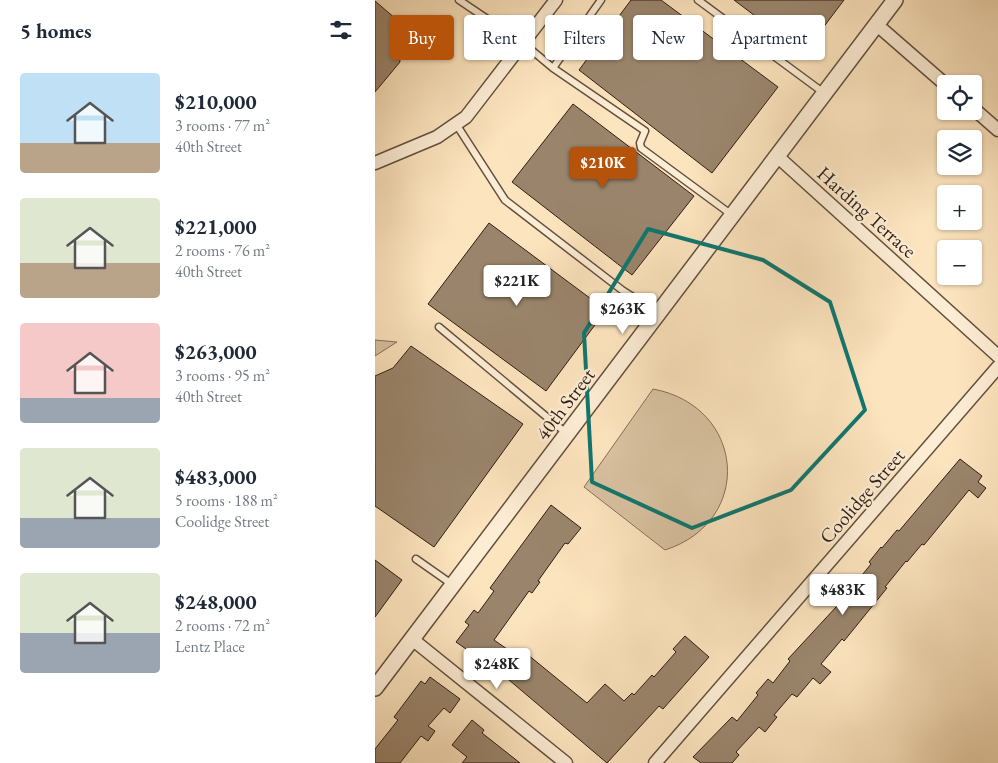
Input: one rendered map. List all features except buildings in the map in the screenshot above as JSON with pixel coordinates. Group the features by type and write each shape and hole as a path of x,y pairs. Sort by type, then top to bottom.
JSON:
{"street":[{"path":"535,27 556,0"},
{"name":"40th Street","path":"375,688 895,0"},
{"path":"876,24 937,77"},
{"path":"375,163 437,136 466,117 510,60"},
{"path":"982,116 998,130"},
{"name":"Harding Terrace","path":"777,156 998,356"},
{"name":"Coolidge Street","path":"655,763 998,367"},
{"path":"412,639 566,763"}],"lane":[{"path":"459,0 481,15"},
{"path":"553,68 601,0"},
{"path":"698,0 825,94"},
{"path":"535,53 553,68 645,131 640,143 641,148 732,215"},
{"path":"455,124 505,200 622,290 658,313"},
{"path":"439,327 567,434"},
{"path":"416,559 453,584"}],"highlighted area":[{"path":"648,229 763,260 830,302 865,410 791,490 692,528 592,482 584,333"}],"shaded area":[{"path":"375,340 397,342 375,356"},
{"path":"653,389 684,400 706,417 721,440 727,465 725,491 714,515 694,535 665,550 584,487"}]}
